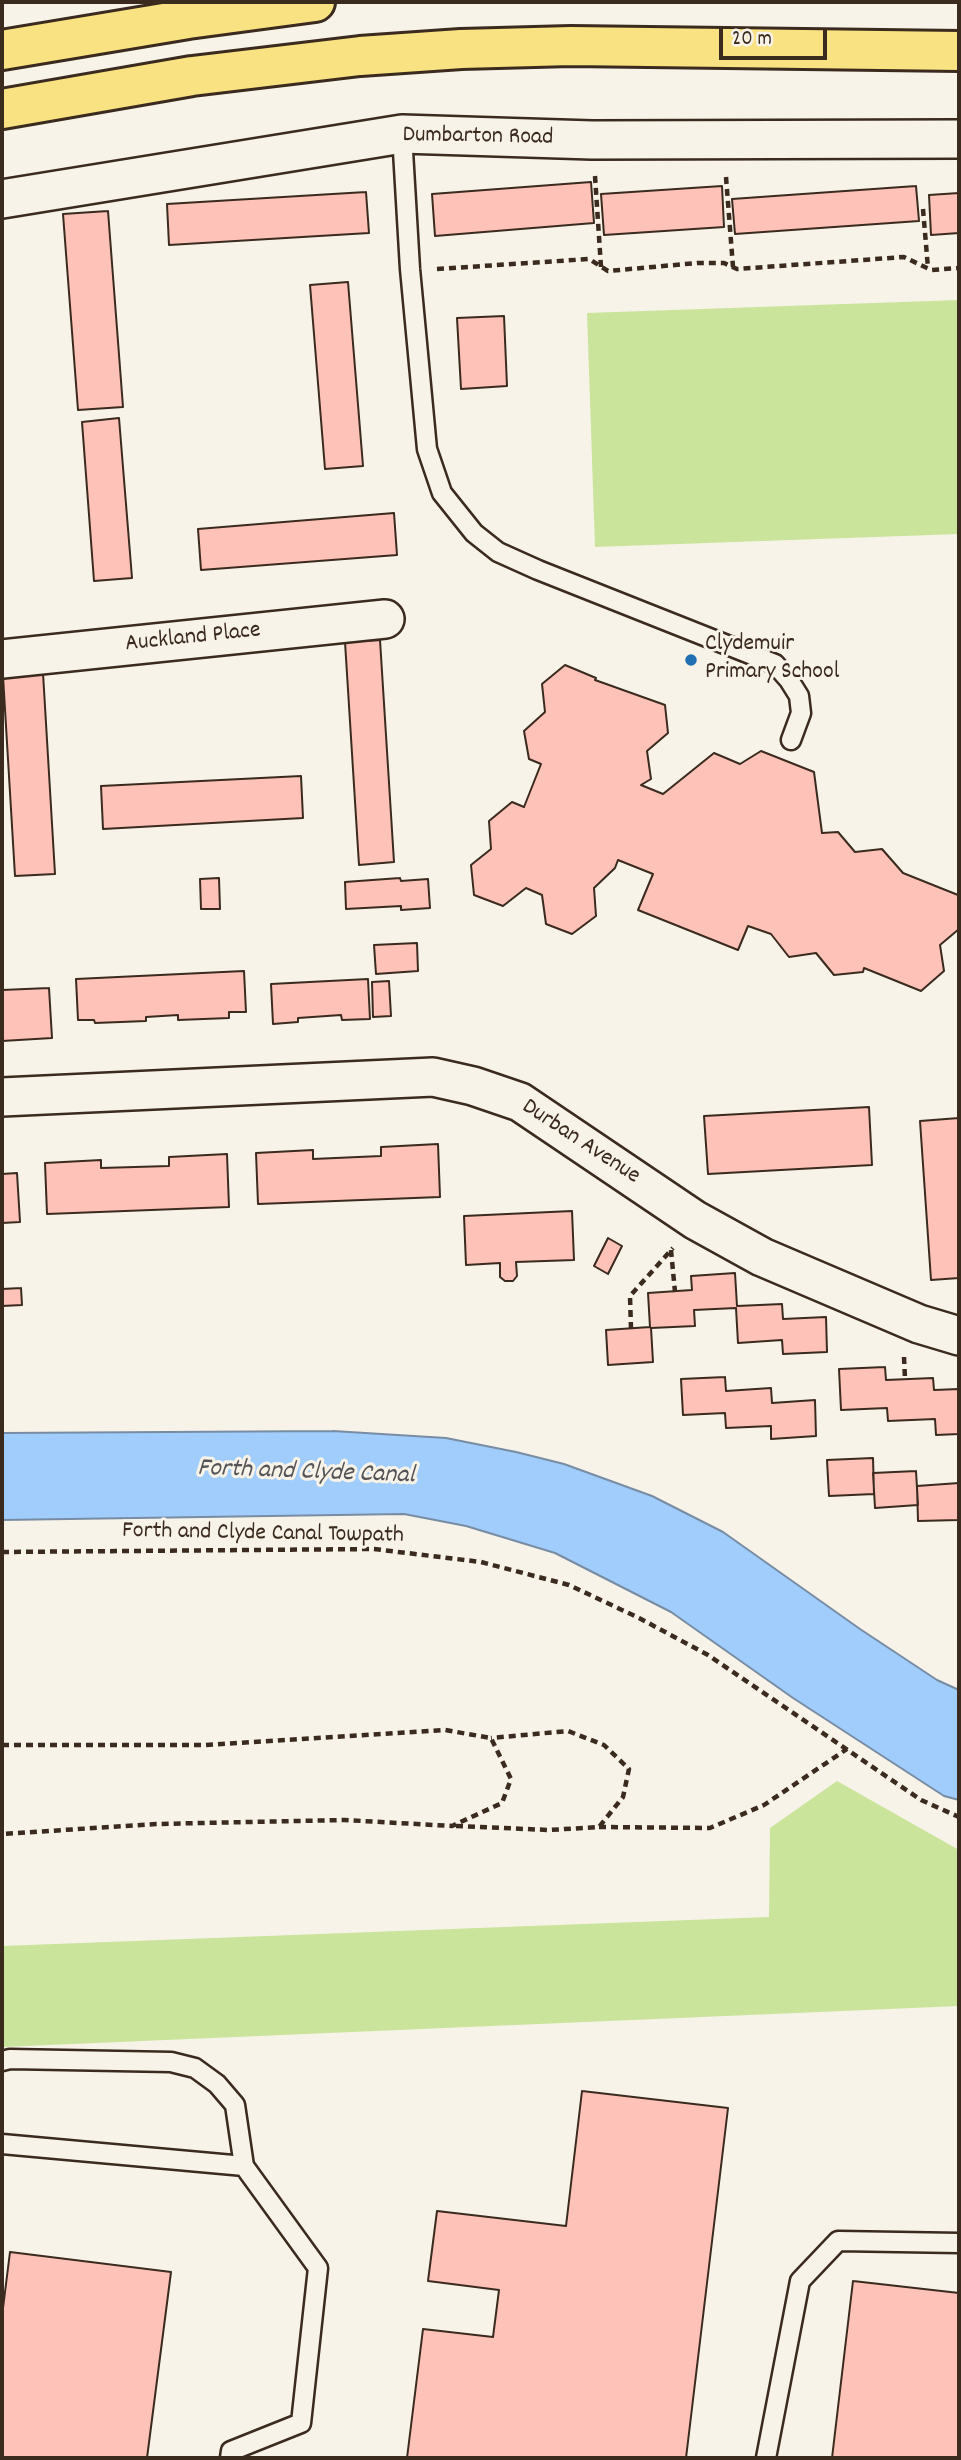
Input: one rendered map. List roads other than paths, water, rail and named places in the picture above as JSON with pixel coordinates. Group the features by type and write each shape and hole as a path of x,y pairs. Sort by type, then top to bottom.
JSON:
{"main road":[{"path":"2,50 188,19 313,2"},
{"path":"2,109 192,76 360,56 461,49 585,46 959,51"}],"street":[{"name":"Dumbarton Road","path":"2,199 402,134 592,140 959,139"},
{"name":"Auckland Place","path":"2,659 385,619"},
{"name":"Durban Avenue","path":"2,1097 433,1077 473,1086 520,1102 695,1220 774,1262 919,1324 959,1336"}],"lane":[{"path":"402,134 410,269 427,449 442,493 474,533 498,552 775,664 799,696 801,713 791,740"},
{"path":"2,2062 10,2059 171,2062 195,2068 216,2084 234,2105 244,2165 318,2268 301,2423 231,2451 230,2458"},
{"path":"2,2144 244,2165"},
{"path":"766,2458 800,2281 838,2241 959,2243"}],"water":[{"name":"Forth and Clyde Canal","path":"333,1431 446,1438 564,1464 652,1496 723,1532 860,1629 937,1680 959,1690 959,1800 944,1796 793,1698 671,1612 555,1553 466,1526 404,1514 2,1520 2,1433"}],"place":[{"name":"Clydemuir Primary School","path":"691,660"}]}
